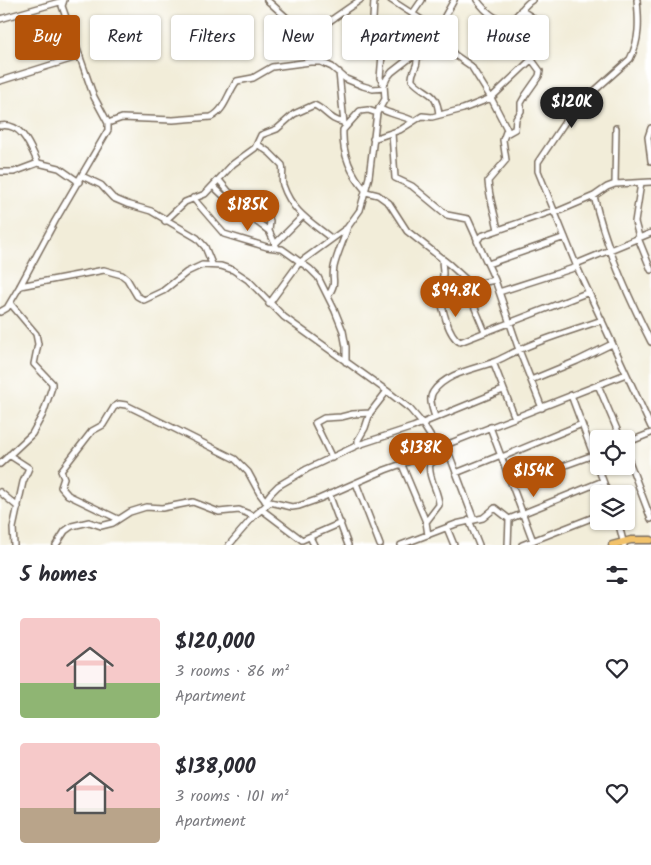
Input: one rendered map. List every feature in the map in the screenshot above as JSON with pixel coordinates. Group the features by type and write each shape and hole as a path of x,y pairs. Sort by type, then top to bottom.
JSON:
{"main road":[{"path":"612,545 651,540"}],"street":[{"path":"0,19 63,0 62,6 65,15"},
{"path":"267,0 306,33 321,27 360,0"},
{"path":"328,296 335,283 333,276 334,268 348,228 360,210 366,192 378,110 385,99 384,86 380,78 382,55 370,44 369,40 374,0"},
{"path":"390,0 414,15"},
{"path":"412,13 422,0"},
{"path":"446,15 454,0"},
{"path":"477,0 492,16 502,22 511,22 532,0"},
{"path":"637,0 639,33 630,59 573,110 538,162 538,170 576,266 651,427"},
{"path":"521,10 529,15"},
{"path":"0,312 7,308 55,220 106,136 108,123 94,97 80,56"},
{"path":"458,56 471,66 507,129 503,140 506,160 488,181 489,197 498,230"},
{"path":"0,81 67,60"},
{"path":"108,123 122,118 173,120 211,117 216,115 221,108 237,80 253,78 272,68 310,62 321,62 332,66 346,79 373,89 384,86 392,72 407,60"},
{"path":"418,60 412,80 433,95 439,115"},
{"path":"374,139 392,133 422,116 439,115 470,107 491,98 532,60 540,71 539,76 521,104 521,111 516,118 515,129 506,134"},
{"path":"339,72 343,102 344,150 352,172 366,192 378,194 389,203 406,231 472,284 495,280"},
{"path":"165,221 178,207 192,198 205,194 233,164 255,148 261,135 276,129 294,114 312,105 319,107 334,120 344,124"},
{"path":"344,124 360,111 368,110 378,110 413,121"},
{"path":"0,126 7,124 19,130 38,163"},
{"path":"615,184 616,128"},
{"path":"651,128 648,137 651,161"},
{"path":"392,133 395,178 412,186 448,215 468,219 495,280 519,350 542,408"},
{"path":"257,144 270,153 282,166 284,186 290,200 302,216 332,239"},
{"path":"0,172 14,172 38,163 59,168 79,182"},
{"path":"70,175 73,191"},
{"path":"82,176 101,185 113,198 146,209 197,238 206,247 212,264"},
{"path":"219,180 229,192 250,202 266,213 270,221 269,231"},
{"path":"477,239 498,230 554,212 594,196 615,184 651,182"},
{"path":"642,183 636,222 638,238 651,269"},
{"path":"213,186 230,202 269,231 276,246 310,269 318,277 336,311 346,347 346,362"},
{"path":"594,196 604,235 631,301 651,342"},
{"path":"192,198 224,234 267,247 276,246 302,216"},
{"path":"270,304 299,263 348,228"},
{"path":"499,292 576,266 610,249 651,233"},
{"path":"488,264 565,237"},
{"path":"442,258 444,276 440,294 451,332 460,342 588,292"},
{"path":"20,286 104,270 122,275 127,279 137,296 144,300 163,292 202,264 212,264 233,270 239,273 284,317 387,390 410,409 422,423 438,448"},
{"path":"461,275 485,332"},
{"path":"0,464 32,434 43,414 52,386 50,380 34,364 38,344 36,334 10,303"},
{"path":"435,417 431,401 434,391 456,375 602,320"},
{"path":"531,380 612,344"},
{"path":"493,362 515,418"},
{"path":"266,502 292,507 299,506 490,427 626,374"},
{"path":"598,385 617,430"},
{"path":"358,445 358,440 366,428 370,413 387,390"},
{"path":"229,545 261,509 278,486 307,469 358,445 422,423 504,390"},
{"path":"571,395 590,447"},
{"path":"118,519 65,493 61,489 64,476 61,471 92,431 103,425 114,407 118,404 126,405 234,459 248,472 266,502"},
{"path":"332,458 315,423 324,418 370,413"},
{"path":"456,473 582,424"},
{"path":"490,427 533,541"},
{"path":"635,439 651,433"},
{"path":"446,446 479,545"},
{"path":"426,522 439,505 438,495 429,470 430,464 448,452"},
{"path":"9,455 29,468 23,482 18,507 13,533 14,545"},
{"path":"513,484 590,456"},
{"path":"402,465 426,522 428,535"},
{"path":"601,475 605,485"},
{"path":"634,475 651,519"},
{"path":"509,519 603,481"},
{"path":"356,483 379,544"},
{"path":"0,492 18,507"},
{"path":"329,494 348,545"},
{"path":"56,545 65,531 72,526 89,522 101,526 141,508 162,508 192,502 219,512 239,510 254,516"},
{"path":"401,545 488,515 496,508 509,519"},
{"path":"261,509 302,540 341,523"},
{"path":"508,545 509,519"},
{"path":"522,545 590,519"},
{"path":"446,528 454,545"},
{"path":"621,530 625,543"},
{"path":"310,537 314,545"}]}
